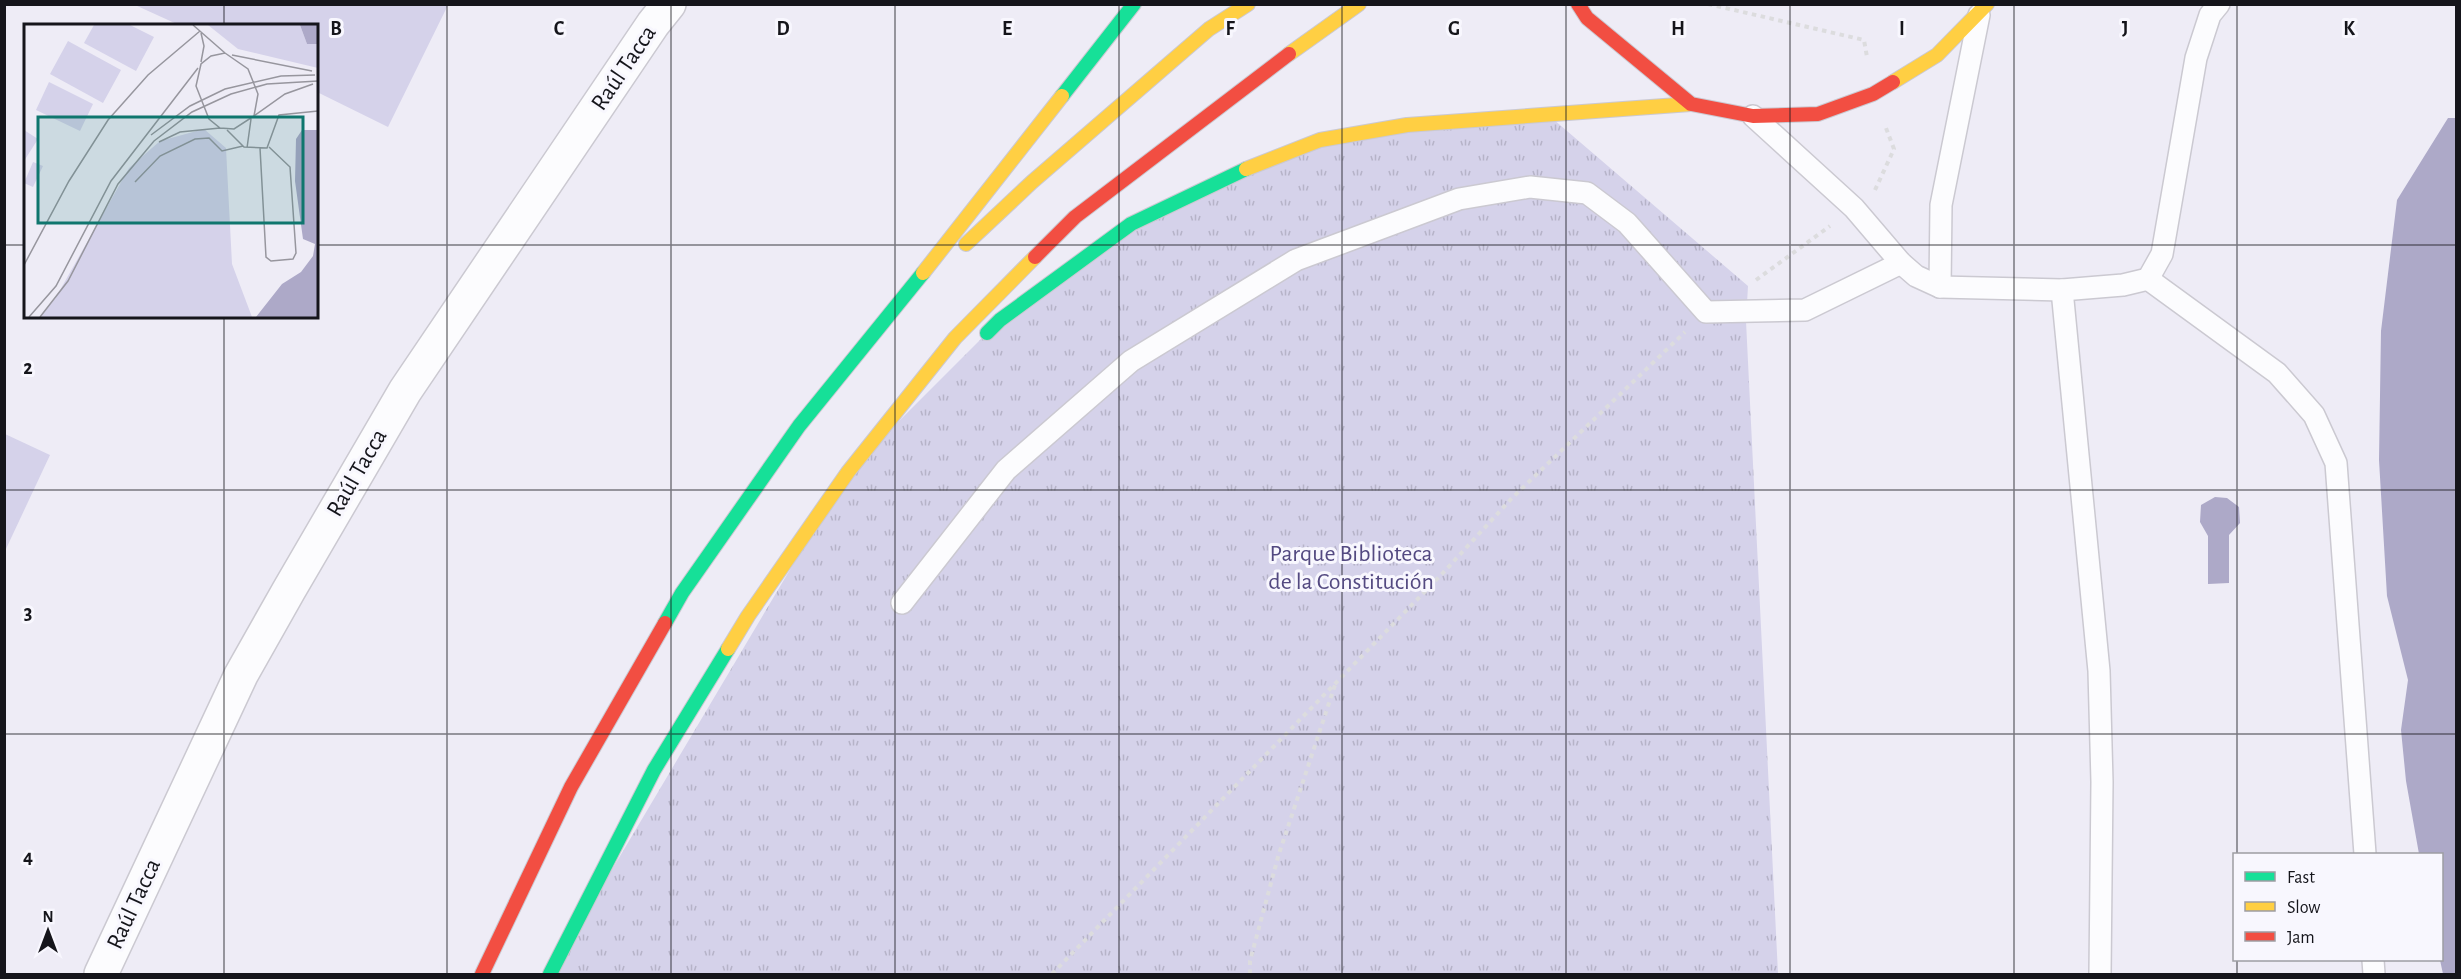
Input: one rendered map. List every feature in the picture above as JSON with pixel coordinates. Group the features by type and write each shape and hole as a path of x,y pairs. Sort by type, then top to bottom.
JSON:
{"main road":[{"path":"482,975 571,787 682,593 799,426 884,322 1134,4"},
{"path":"884,322 1032,182 1209,29 1248,4"},
{"path":"550,975 654,770 748,616 848,472 955,338 1075,217 1252,80 1359,4"},
{"path":"1578,4 1587,18 1691,104"},
{"path":"974,345 1000,320 1131,224 1231,175 1320,141 1407,125 1691,104 1753,116 1818,114 1873,94 1937,55 1983,10"},
{"path":"848,472 940,379"}],"street":[{"name":"Raúl Tacca","path":"101,975 241,675 399,401 646,34 669,4"}],"lane":[{"path":"1753,116 1854,208 1901,263 1916,276 1940,287 2062,290 2123,285 2148,279 2162,254 2196,58 2210,15 2219,4"},
{"path":"1940,287 1941,205 1983,10"},
{"path":"902,603 1006,470 1131,361 1296,260 1459,199 1530,187 1587,193 1627,223 1706,312 1805,310 1901,263"},
{"path":"2148,279 2277,373 2314,416 2336,463 2365,853"},
{"path":"2062,290 2099,670 2102,782 2100,975"}],"path":[{"path":"1052,975 1512,498 1706,312 1748,286 1874,193 1894,149 1873,94 1864,40 1708,4"},
{"path":"1250,975 1250,961 1278,857 1337,681"}],"green space":[{"path":"448,4 388,127 318,92 318,24 177,24 135,5"},
{"name":"Parque Biblioteca de la Constitución","path":"1546,113 1748,286 1746,321 1778,974 550,974 848,472 1000,320 1131,224 1320,140"},
{"path":"5,434 50,455 5,551"}],"shaded area":[{"path":"2448,118 2456,118 2456,974 2443,974 2440,961 2443,961 2443,853 2419,853 2406,781 2401,730 2408,680 2387,596 2379,460 2381,331 2397,200"},
{"path":"2215,497 2227,498 2239,507 2240,523 2229,535 2229,583 2208,584 2208,536 2200,522 2201,505"}],"traffic: fast":[{"path":"1062,96 1134,4"},
{"path":"987,333 1000,320 1131,224 1246,169"},
{"path":"665,623 682,593 799,426 923,273"},
{"path":"550,974 654,770 728,649"}],"traffic: slow":[{"path":"966,244 1032,182 1209,29 1248,4"},
{"path":"1289,54 1359,4"},
{"path":"1893,82 1937,55 1987,4"},
{"path":"923,273 1062,96"},
{"path":"1246,169 1320,140 1407,125 1691,104"},
{"path":"728,649 748,616 848,472 955,338 1035,257"}],"traffic: jam":[{"path":"1578,4 1587,18 1691,104 1753,116 1818,114 1873,94 1893,82"},
{"path":"1035,257 1075,217 1289,54"},
{"path":"482,974 571,787 665,623"}]}
